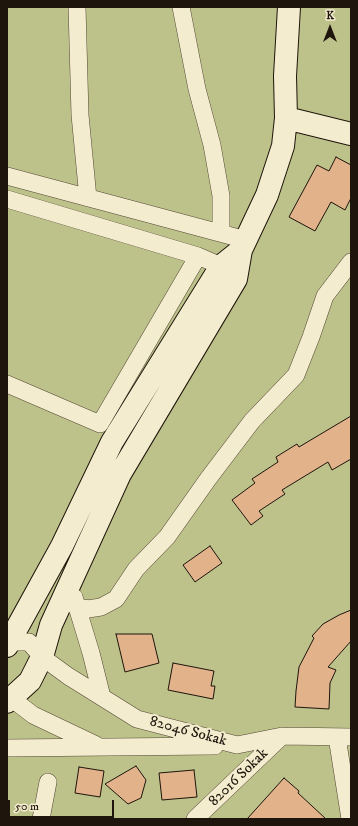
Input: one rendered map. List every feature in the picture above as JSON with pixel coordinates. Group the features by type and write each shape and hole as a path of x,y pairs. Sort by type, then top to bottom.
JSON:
{"main road":[{"path":"8,699 30,681 42,657 51,625 120,474 236,279 244,245 267,195 283,146 286,118 285,76 289,7"},
{"path":"286,118 351,134"},
{"path":"8,644 62,546 112,442 221,266 244,245"}],"street":[{"path":"77,7 80,115 88,198"},
{"path":"181,7 198,89 212,145 220,189 221,233"},
{"path":"7,176 221,233 244,245"},
{"path":"7,199 198,256 221,266"},
{"path":"7,384 100,424 198,256"},
{"path":"76,607 88,609 102,607 116,599 136,569 167,537 208,479 252,421 296,375 325,296 351,262"},
{"path":"7,396 112,442"},
{"path":"70,584 76,607 92,653 102,697"},
{"name":"82046 Sokak","path":"8,644 29,642 42,657 68,676 137,719 237,745 282,736 344,737"},
{"path":"8,699 33,715 99,747"},
{"name":"82016 Sokak","path":"195,819 282,736"},
{"path":"344,737 350,819"},
{"path":"7,748 237,745"},
{"path":"41,819 48,782"}],"green space":[{"path":"7,7 351,7 351,819 7,819"}],"building":[{"path":"336,157 351,165 351,198 345,210 331,202 315,231 289,217 317,165 329,171"},
{"path":"351,416 351,459 332,470 328,462 282,490 285,494 259,511 263,516 251,525 232,500 255,483 252,479 278,462 276,457 297,444 299,447"},
{"path":"210,546 222,563 195,582 183,565"},
{"path":"351,610 351,641 328,667 336,670 330,683 329,709 295,707 299,667 314,638 312,636 323,624"},
{"path":"116,634 152,634 159,663 125,672"},
{"path":"173,663 214,671 211,686 215,686 213,699 168,690"},
{"path":"136,766 146,780 141,798 128,804 105,784"},
{"path":"79,767 104,771 100,797 75,793"},
{"path":"194,770 197,797 162,800 159,773"},
{"path":"284,778 299,791 298,793 326,819 247,819"}]}
